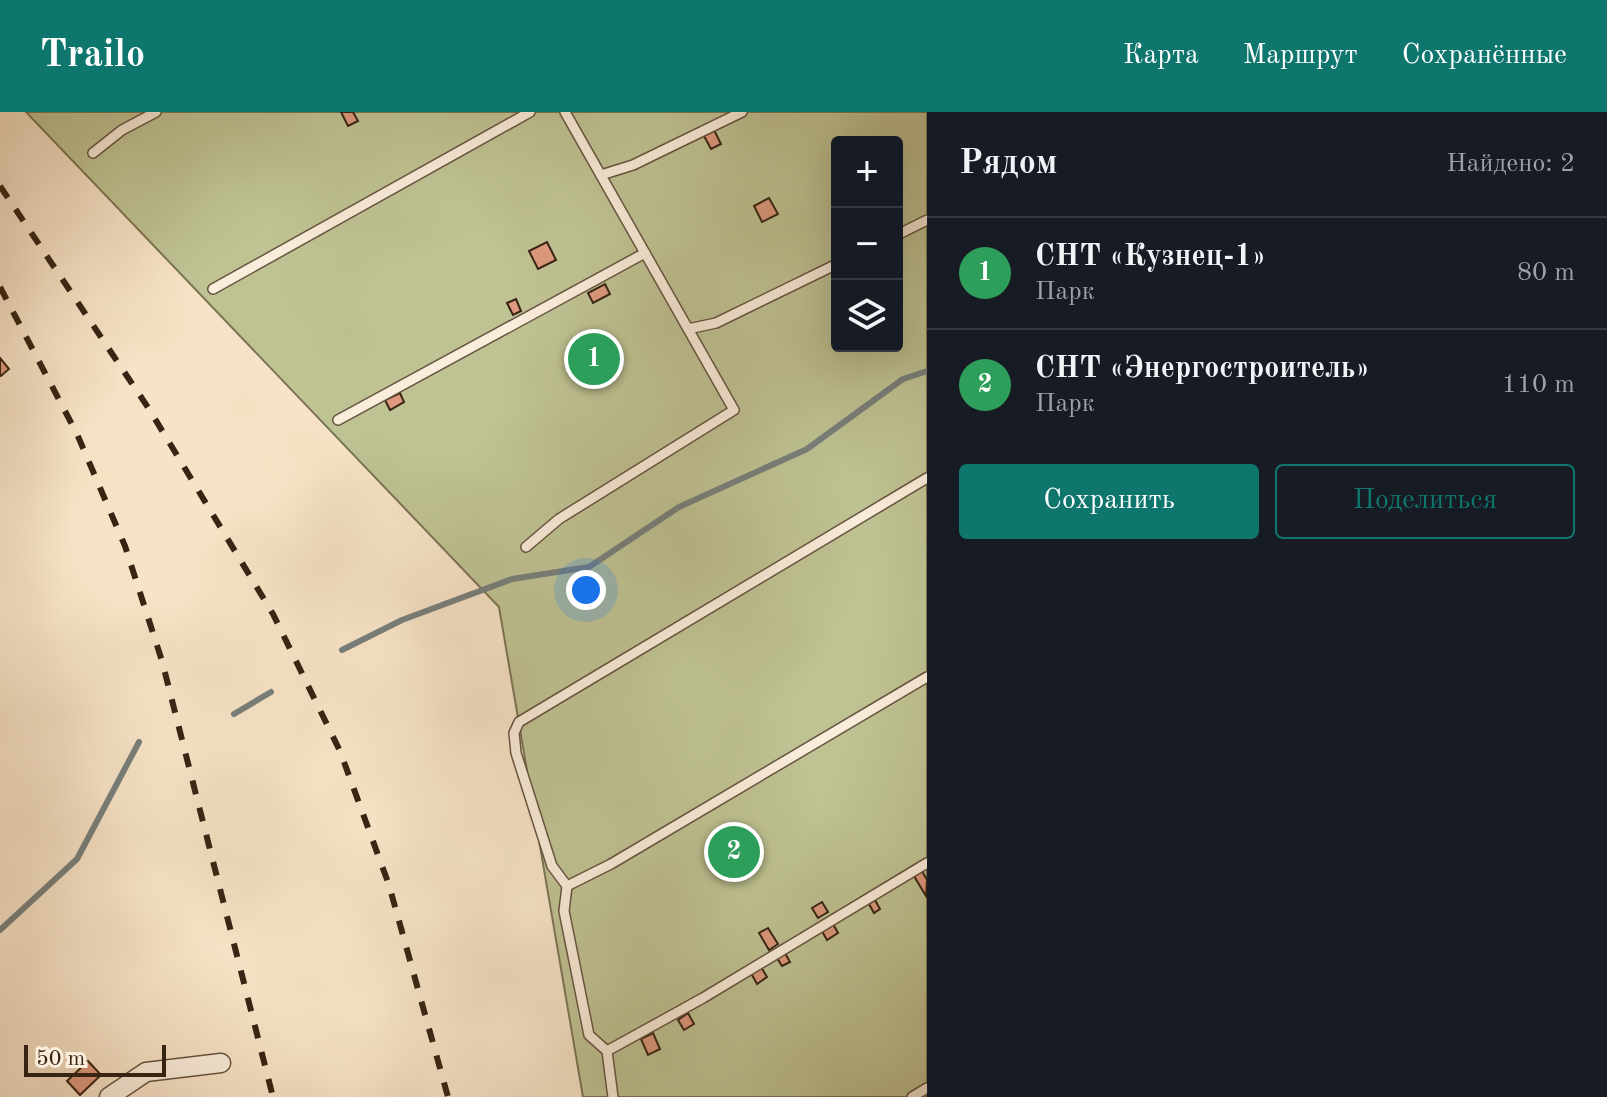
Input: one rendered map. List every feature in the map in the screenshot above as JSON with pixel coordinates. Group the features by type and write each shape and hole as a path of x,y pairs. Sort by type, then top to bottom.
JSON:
{"street":[{"path":"109,1097 146,1072 221,1063"}],"lane":[{"path":"93,153 122,130 156,112"},
{"path":"213,289 530,112"},
{"path":"526,547 559,519 734,410 565,112"},
{"path":"601,175 633,165 742,112"},
{"path":"903,232 927,220"},
{"path":"338,420 645,253"},
{"path":"688,329 716,323 831,267"},
{"path":"613,1097 607,1051 589,1035 564,911 567,886 552,866 516,753 514,733 519,722 927,478"},
{"path":"567,886 611,864 927,677"},
{"path":"607,1051 703,998 927,863"},
{"path":"912,1097 927,1088"}],"green space":[{"path":"26,112 927,112 927,1097 583,1097 499,607"}],"building":[{"path":"341,112 353,112 358,121 348,126"},
{"path":"713,128 721,144 711,149 703,134"},
{"path":"769,198 778,214 762,222 754,206"},
{"path":"547,242 556,260 538,269 529,251"},
{"path":"605,284 610,294 593,303 588,293"},
{"path":"516,299 521,311 513,315 507,303"},
{"path":"0,358 9,369 1,376 0,375"},
{"path":"400,393 404,402 390,410 385,400"},
{"path":"922,871 927,880 926,896 914,876"},
{"path":"875,900 880,909 874,913 869,904"},
{"path":"822,902 828,912 818,918 812,908"},
{"path":"833,924 838,933 827,940 822,931"},
{"path":"768,928 778,944 769,950 759,933"},
{"path":"785,953 790,962 782,966 777,958"},
{"path":"761,967 767,977 757,984 751,973"},
{"path":"688,1013 694,1024 684,1030 678,1020"},
{"path":"653,1033 660,1049 648,1055 641,1039"},
{"path":"88,1061 101,1075 80,1095 67,1081"}],"waterway":[{"path":"342,650 402,620 512,579 589,567 679,507 807,449 903,379 927,371"},
{"path":"234,714 271,692"},
{"path":"0,930 77,859 139,742"}],"railway":[{"path":"0,186 149,409 273,614 340,751 389,885 448,1097"},
{"path":"0,287 77,434 125,546 162,661 273,1097"}],"place":[{"name":"СНТ «Кузнец-1»","path":"594,359"},
{"name":"СНТ «Энергостроитель»","path":"734,852"}]}
